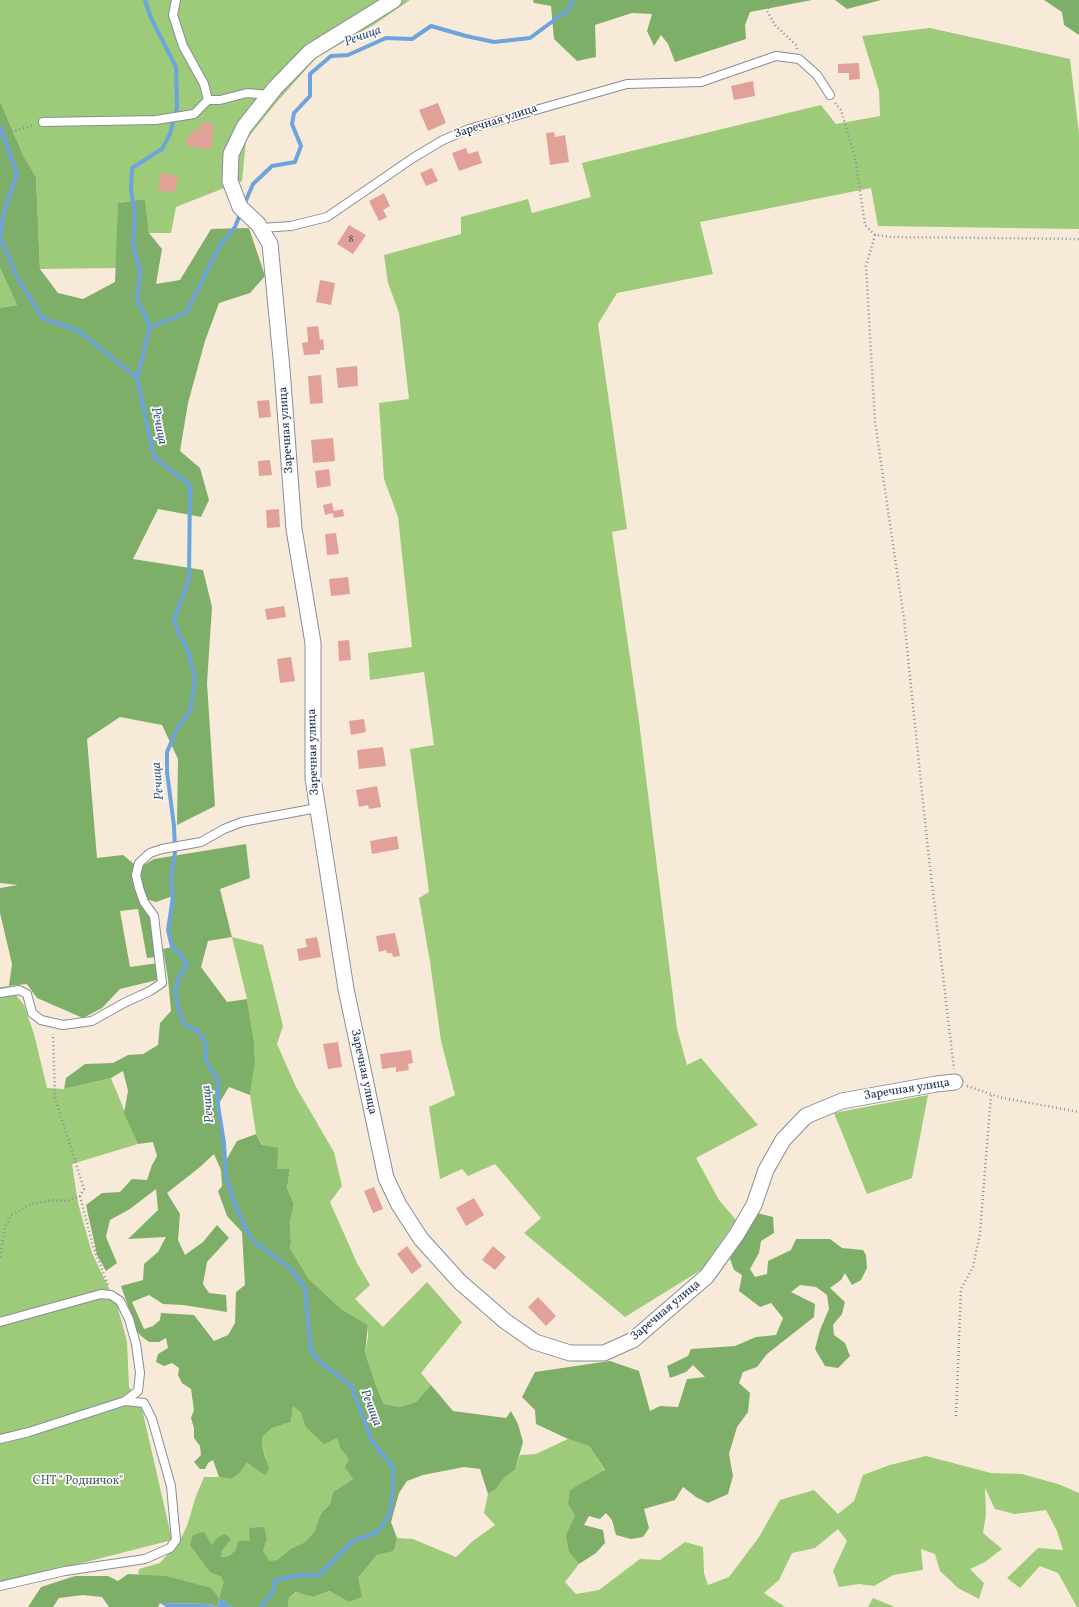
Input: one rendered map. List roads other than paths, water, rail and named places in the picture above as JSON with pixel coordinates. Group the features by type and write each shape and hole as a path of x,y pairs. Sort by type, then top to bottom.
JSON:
{"street":[{"path":"261,228 240,207 230,181 231,154 244,126 269,95 310,52 394,0"},
{"name":"Заречная улица","path":"261,228 270,244 282,369 294,529 313,643 313,778 317,808 346,990 386,1178 399,1205 421,1239 460,1282 505,1321 535,1342 570,1353 604,1353 633,1340 707,1276 737,1234 754,1205 766,1170 783,1140 806,1116 842,1101 955,1082"}],"lane":[{"path":"176,0 173,15 183,46 204,84 208,100"},
{"name":"Заречная улица","path":"261,228 291,226 327,217 413,158 443,140 469,129 627,84 702,82 776,56 799,59 817,75 830,95"},
{"path":"43,122 156,120 194,114 208,100 220,100 247,93 269,95"},
{"path":"0,992 19,990 27,994 32,1012 41,1020 63,1025 92,1021 124,1003 150,991 162,983 154,916 144,902 136,875 139,863 150,853 201,842 224,829 242,822 317,808"},
{"path":"0,1322 105,1294 111,1295 120,1301 129,1319 136,1344 140,1373 138,1392 125,1401 29,1432 0,1439"},
{"path":"0,1586 65,1571 145,1558 170,1548 176,1540 171,1486 152,1419 144,1403 125,1401"}],"water":[{"path":"219,1598 230,1605 232,1607 218,1607"},
{"path":"160,1603 206,1604 217,1607 166,1607"}],"waterway":[{"name":"Речица","path":"145,0 151,18 176,67 177,108 170,134 162,149 132,168 131,190 135,213 133,245 140,271 137,298 150,327 137,378 154,457 190,485 189,579 174,620 189,653 195,681 190,711 177,729 167,752 167,772 174,826 175,852 171,878 173,896 168,930 172,947 181,955 187,965 180,975 175,991 179,1012 185,1025 198,1031 205,1042 206,1061 218,1080 218,1105 224,1143 226,1178 236,1207 251,1239 291,1269 305,1288 311,1352 326,1367 351,1385 372,1441 393,1467 393,1488 390,1513 378,1532 353,1541 319,1575 302,1575 275,1580 273,1592 261,1607"},
{"name":"Речица","path":"244,205 253,184 272,166 295,162 301,146 292,124 294,113 310,96 310,74 331,56 348,55 386,38 412,39 431,26 494,42 530,38 568,10 573,0"},
{"path":"0,127 17,174 5,209 0,237 17,277 42,318 79,331 137,378"},
{"name":"Речица","path":"150,327 186,313 220,245 235,227 241,212"}],"park label":[{"name":"СНТ \" Родничок\"","path":"78,1482"}]}
